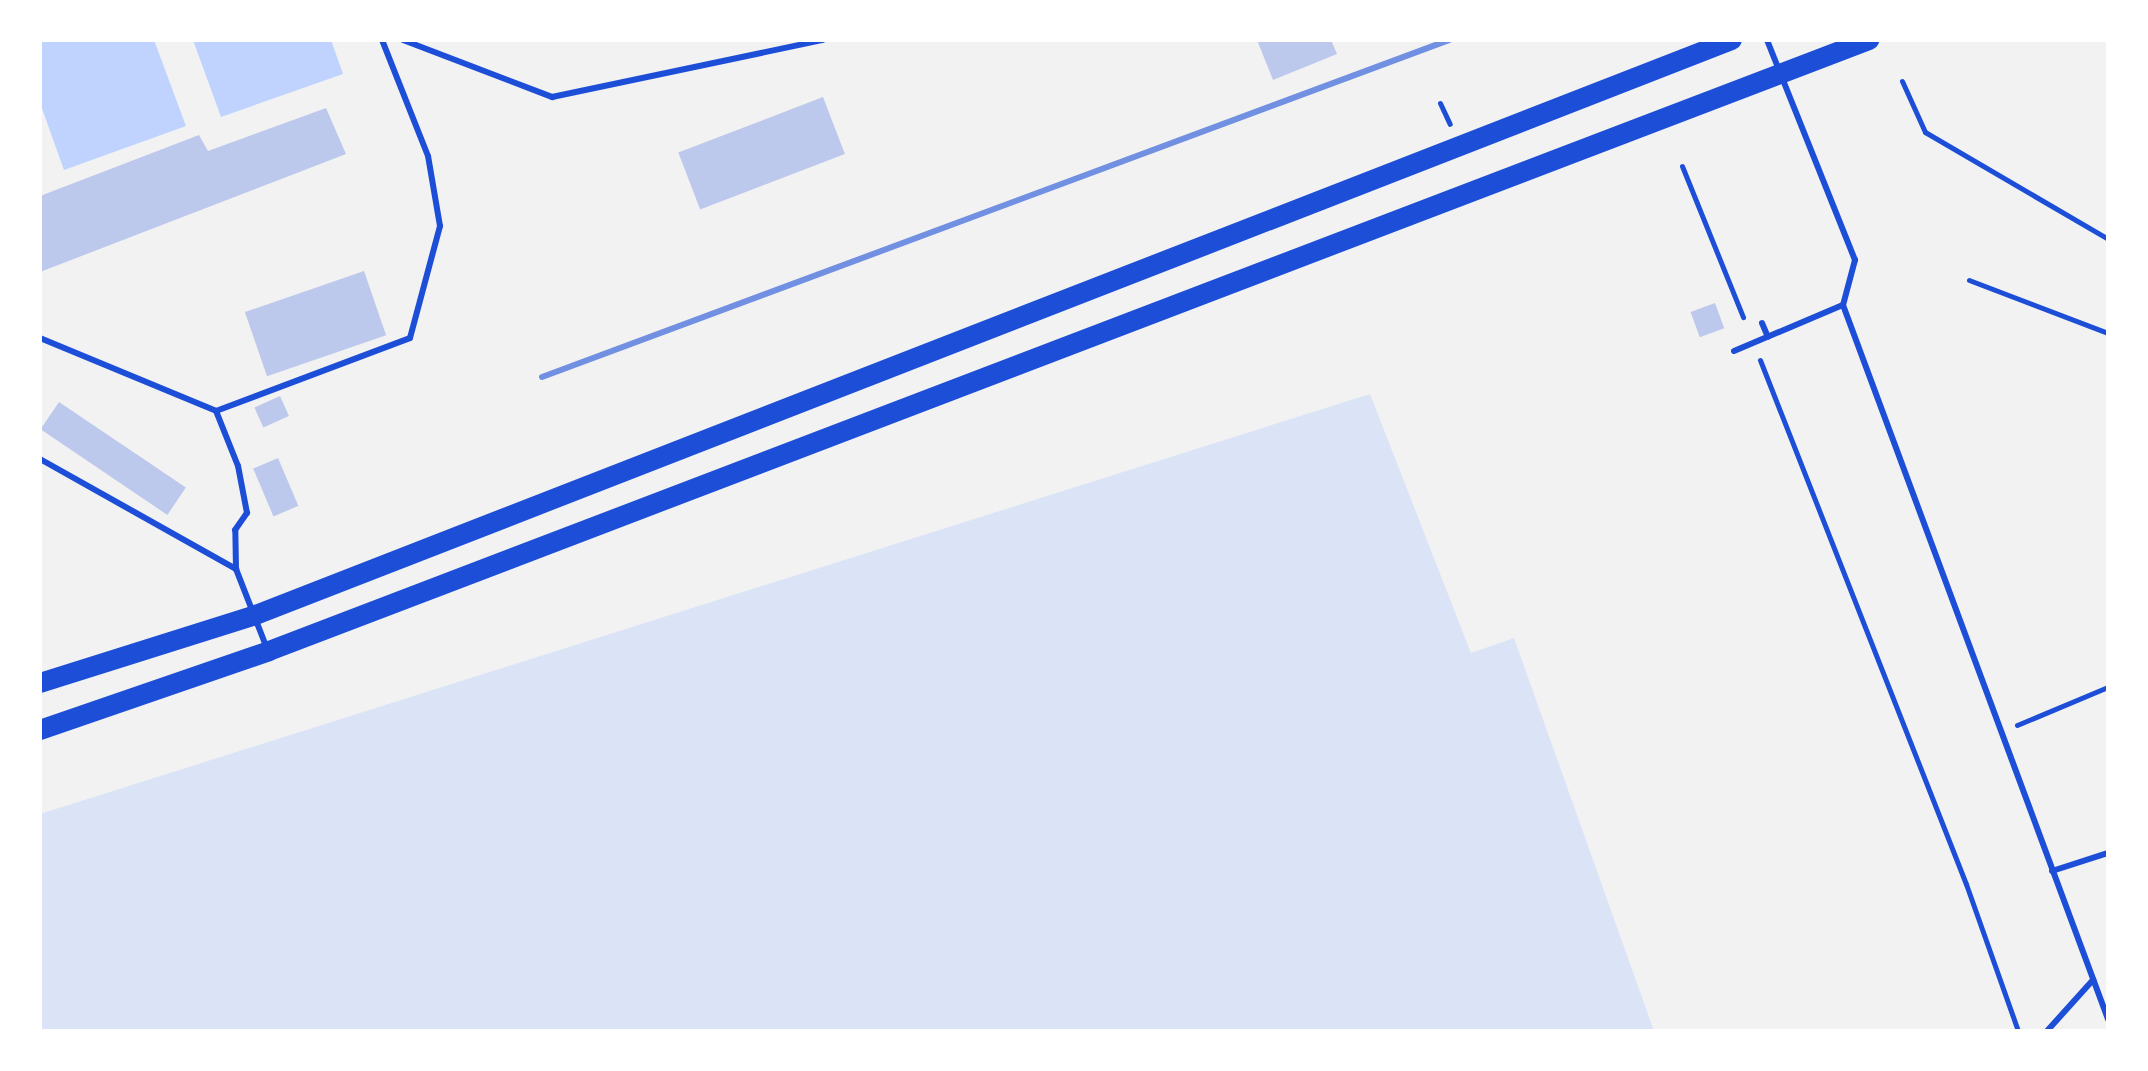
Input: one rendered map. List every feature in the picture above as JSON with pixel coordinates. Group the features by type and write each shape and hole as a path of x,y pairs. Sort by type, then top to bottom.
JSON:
{"main road":[{"path":"40,683 253,616 1732,40"},
{"path":"40,730 269,651 1869,40"}],"lane":[{"path":"40,338 216,411 410,338 440,226 428,156 382,40"},
{"path":"403,40 552,97 823,40"},
{"path":"1767,40 1855,260 1843,305 2108,1019"},
{"path":"1734,351 1843,305"},
{"path":"1762,323 1768,337"},
{"path":"216,411 238,466 247,513 235,530 236,569 269,651"},
{"path":"40,459 236,569"},
{"path":"2052,871 2108,853"},
{"path":"2047,1031 2093,980"}],"path":[{"path":"1902,81 1925,132 2108,239"},
{"path":"1682,166 1966,884 2018,1031"},
{"path":"1969,280 2108,333"},
{"path":"2000,732 2108,687"}],"shaded area":[{"path":"1370,394 1471,653 1514,638 1654,1031 40,1031 40,814"}],"water":[{"path":"40,40 154,40 186,126 64,170 40,103"},
{"path":"193,40 331,40 343,74 221,117"}],"building":[{"path":"1257,40 1331,40 1337,54 1273,80"},
{"path":"823,97 845,154 700,209 678,153"},
{"path":"326,108 346,154 40,272 40,196 199,135 208,151"},
{"path":"364,271 386,335 267,376 245,312"},
{"path":"1715,303 1724,328 1700,337 1691,312"},
{"path":"280,396 289,416 263,427 254,407"},
{"path":"59,402 186,488 167,515 41,429"},
{"path":"278,458 298,506 273,516 253,469"}],"railway":[{"path":"542,377 1449,40"}]}
